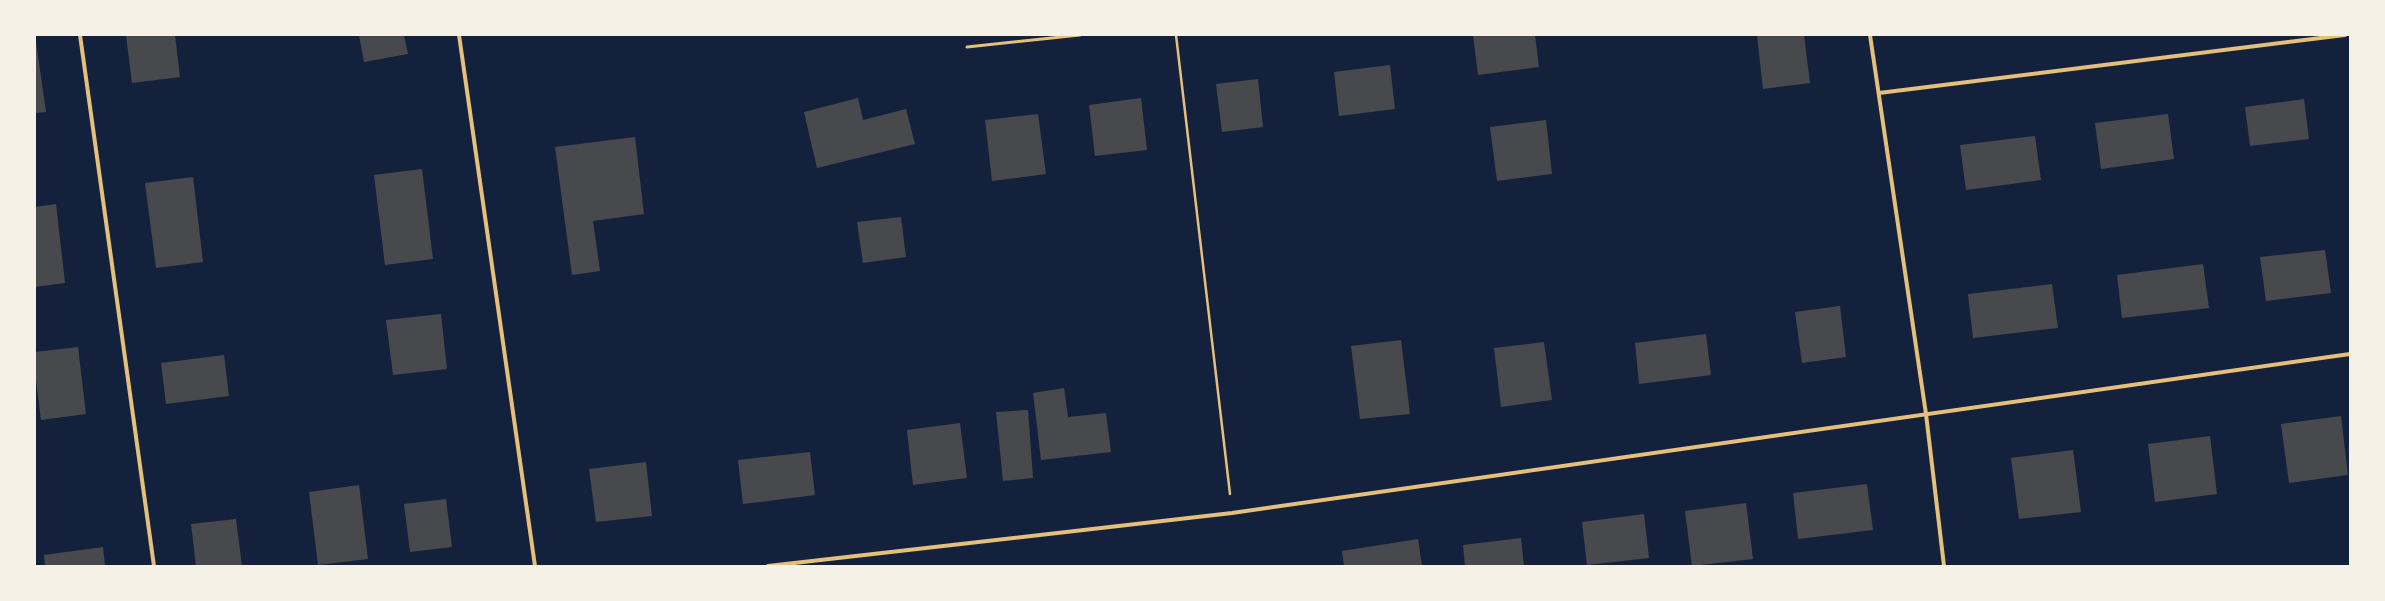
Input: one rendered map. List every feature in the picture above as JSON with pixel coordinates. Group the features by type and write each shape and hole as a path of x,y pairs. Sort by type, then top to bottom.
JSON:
{"street":[{"path":"80,35 154,566"},
{"path":"458,35 535,566"},
{"path":"1870,35 1926,414 1944,566"},
{"path":"1879,92 2345,35"},
{"path":"768,566 1232,513 2350,354"}],"lane":[{"path":"967,47 1080,35"}],"path":[{"path":"1176,35 1232,513"}],"building":[{"path":"35,35 46,112 35,113"},
{"path":"126,35 175,35 180,77 132,83"},
{"path":"359,35 404,35 408,54 364,62"},
{"path":"1473,35 1535,35 1539,67 1478,75"},
{"path":"1757,35 1804,35 1810,83 1763,89"},
{"path":"1390,65 1395,109 1339,116 1334,72"},
{"path":"1258,79 1263,127 1222,132 1216,84"},
{"path":"858,98 863,120 906,109 915,144 817,168 804,112"},
{"path":"1141,98 1147,150 1095,156 1089,105"},
{"path":"2304,99 2309,139 2250,146 2245,107"},
{"path":"1038,114 1046,174 992,181 985,120"},
{"path":"2168,114 2174,159 2101,169 2095,123"},
{"path":"1546,120 1552,174 1497,181 1490,127"},
{"path":"2035,136 2041,180 1966,190 1960,145"},
{"path":"635,137 644,214 593,221 600,271 572,275 555,147"},
{"path":"422,169 433,259 385,265 374,175"},
{"path":"193,177 203,262 156,268 145,183"},
{"path":"56,204 65,283 35,287 35,207"},
{"path":"901,217 906,257 863,263 857,222"},
{"path":"2325,250 2331,293 2266,301 2260,257"},
{"path":"2203,264 2209,308 2122,318 2117,275"},
{"path":"2052,284 2058,328 1973,338 1968,294"},
{"path":"1840,306 1846,357 1802,363 1795,312"},
{"path":"441,314 447,369 393,375 386,320"},
{"path":"1706,334 1711,375 1639,384 1635,343"},
{"path":"1401,340 1410,414 1360,419 1351,346"},
{"path":"1544,342 1552,400 1501,407 1494,348"},
{"path":"78,347 86,414 41,420 35,372 35,352"},
{"path":"224,355 229,396 166,404 161,363"},
{"path":"1064,388 1068,417 1106,413 1111,452 1041,460 1033,393"},
{"path":"1028,410 1033,478 1003,481 996,412"},
{"path":"2341,416 2348,475 2289,483 2281,424"},
{"path":"960,423 967,478 913,485 907,430"},
{"path":"2210,436 2217,494 2155,502 2148,444"},
{"path":"2073,450 2081,512 2019,519 2011,458"},
{"path":"810,452 815,495 743,504 738,460"},
{"path":"646,462 652,516 596,522 589,469"},
{"path":"1867,484 1873,530 1798,539 1793,493"},
{"path":"359,485 368,559 318,565 309,492"},
{"path":"446,499 452,547 410,552 404,504"},
{"path":"1746,503 1753,559 1692,566 1685,511"},
{"path":"1644,514 1649,558 1587,565 1582,522"},
{"path":"236,519 242,566 196,566 191,524"},
{"path":"1521,538 1524,566 1465,566 1463,545"},
{"path":"1418,539 1422,566 1344,566 1342,551"},
{"path":"103,547 105,566 45,566 44,555"}]}
